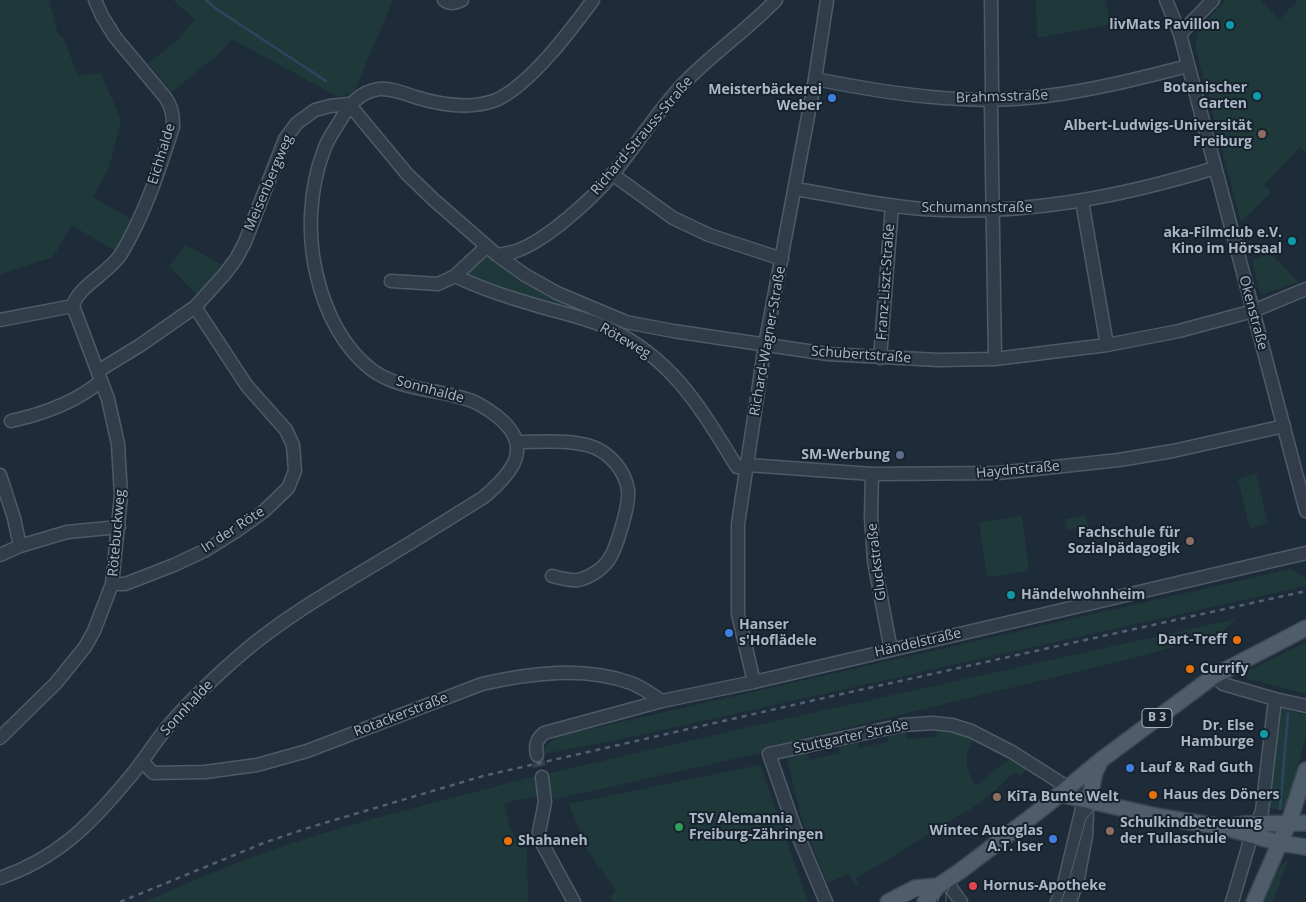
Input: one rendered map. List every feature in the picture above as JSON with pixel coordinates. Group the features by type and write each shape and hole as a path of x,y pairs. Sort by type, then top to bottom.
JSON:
{"main road":[{"name":"B 3","path":"888,902 910,890 932,893 1075,796 1100,760 1214,676 1306,628"},
{"path":"1100,760 1095,772 1075,796 1161,818 1222,827 1255,830 1289,822 1306,823"},
{"path":"1254,902 1289,822 1306,770"},
{"path":"1255,830 1280,843 1306,847"}],"street":[{"name":"Eichhalde","path":"73,306 74,298 79,292 105,272 120,255 143,213 173,127 171,105 166,96 115,37 95,0"},
{"path":"444,0 448,3 462,0"},
{"path":"391,281 438,284 455,276 486,246 407,174 349,104 371,91 382,89 399,92 430,102 458,106 496,100 519,86 560,42 593,0"},
{"name":"Richard-Strauss-Straße","path":"497,255 516,251 542,236 576,212 612,174 655,116 684,84 776,0"},
{"name":"Richard-Wagner-Straße","path":"754,682 738,614 738,524 766,345 796,189 827,0"},
{"path":"991,0 996,359"},
{"name":"Okenstraße","path":"1166,0 1180,34 1306,511"},
{"path":"1180,34 1213,0"},
{"name":"Brahmsstraße","path":"815,79 901,95 991,100 1083,91 1188,66"},
{"name":"Meisenbergweg","path":"100,376 195,307 224,275 236,259 245,242 285,139 297,122 315,110 349,104"},
{"name":"Sonnhalde","path":"0,878 42,860 78,834 106,806 171,723 212,680 273,629 330,591 484,497 499,484 514,463 518,453 517,442 513,432 490,411 476,402 405,385 374,372 348,347 338,332 317,278 313,259 312,215 315,183 324,149 349,104"},
{"name":"Schumannstraße","path":"796,189 892,206 924,209 1026,209 1082,201 1130,191 1215,168"},
{"path":"612,174 673,218 709,235 782,259"},
{"path":"1082,201 1107,345"},
{"name":"Franz-Liszt-Straße","path":"880,358 892,206"},
{"name":"Schubertstraße","path":"486,246 525,275 557,293 626,322 828,354 880,358 996,359 1107,345 1180,331 1253,311 1306,289"},
{"name":"Röteweg","path":"455,276 478,287 610,329 629,340 652,355 680,382 700,408 737,467 748,465"},
{"path":"0,320 73,306"},
{"name":"Rötebuckweg","path":"0,738 56,683 85,647 94,631 112,584 119,527 121,486 118,444 108,399 73,306"},
{"name":"In der Röte","path":"112,584 124,584 174,565 206,550 263,512 288,488 295,471 293,445 286,430 247,386 195,307"},
{"path":"11,422 58,407 76,398 100,376"},
{"name":"Haydnstraße","path":"748,465 872,474 998,473 1119,460 1173,451 1284,426"},
{"path":"517,442 576,444 593,448 610,457 622,471 626,481 628,504 608,561 598,571 579,580 552,576"},
{"name":"Gluckstraße","path":"872,474 871,517 874,561 891,650"},
{"path":"0,475 14,518 20,546"},
{"path":"0,555 20,546 68,532 119,527"},
{"name":"Händelstraße","path":"536,749 538,738 544,733 662,701 754,682 1306,553"},
{"name":"Rotackerstraße","path":"142,761 153,773 205,772 257,765 307,751 482,684 540,673 570,673 616,679 632,684 662,701"},
{"path":"1214,676 1223,684 1306,706"},
{"path":"1232,902 1262,811 1274,699"},
{"name":"Stuttgarter Straße","path":"826,902 794,826 769,754 903,725 934,723 952,726 988,739 1012,752 1075,796"},
{"path":"542,776 546,802 538,832 574,902"},
{"path":"1070,902 1078,879 1086,836 1086,821 1075,796"},
{"path":"1057,902 1064,884 1075,796"},
{"path":"932,893 960,902"}],"green space":[{"path":"0,0 49,0 58,34 63,37 78,76 101,73 121,121 109,167 93,197 136,222 118,253 72,225 53,257 0,274"},
{"path":"173,0 393,0 354,92 338,97 232,39 220,53 172,92 148,63 178,40 195,19"},
{"path":"1036,0 1105,0 1111,24 1037,38"},
{"name":"Botanischer Garten","path":"1226,0 1260,0 1279,20 1298,0 1306,0 1306,153 1300,147 1264,185 1271,192 1241,222 1195,46 1199,28"},
{"path":"186,245 225,267 199,297 169,266"},
{"path":"487,255 577,310 574,313 466,279 466,275 473,264"},
{"path":"1267,255 1275,257 1298,282 1264,294 1260,292 1252,260"},
{"path":"1256,474 1268,523 1250,529 1238,479"},
{"path":"1086,515 1088,527 1067,530 1065,519"},
{"path":"1022,516 1029,571 987,577 979,522"},
{"path":"1291,569 1306,579 1306,586 617,740 543,754 547,744 560,736"},
{"path":"1236,619 1221,633 1145,655 765,748 765,752 560,798 555,799 550,796 546,774"},
{"path":"1306,642 1306,694 1238,676"},
{"path":"1278,707 1306,715 1306,735 1290,801 1284,809 1272,809 1269,806"},
{"path":"937,727 974,738 968,750 967,762 970,775 976,786 1012,757 1029,767 1019,776 1015,772 974,807 856,878 859,884 856,886 849,874 827,883 802,820 786,755 808,752 810,760 840,753 838,743 857,739 859,748 888,742 887,732 905,728 907,739 936,737"},
{"name":"TSV Alemannia Freiburg-Zähringen","path":"760,765 808,902 614,902 610,896 616,891 587,849 569,804"},
{"path":"536,776 540,795 504,803 510,827 520,849 527,847 528,902 145,902 231,865 314,836"},
{"path":"1288,860 1273,902 1263,902 1280,867"}],"waterway":[{"path":"206,0 215,8 326,81"},
{"path":"1280,809 1288,714"}],"tunnel":[{"path":"537,755 542,777"}],"tram line":[{"path":"906,902 934,886 970,860 1126,736 1217,670 1306,624"},
{"path":"1055,793 1068,792 1113,803"},
{"path":"1061,902 1086,819 1093,811 1102,807 1176,823 1306,840"},
{"path":"946,902 946,893 958,873"},
{"path":"938,902 940,890 947,879"}],"railway":[{"path":"120,902 266,842 483,776 1306,591"}],"place":[{"name":"livMats Pavillon","path":"1230,25"},
{"name":"Botanischer Garten","path":"1257,96"},
{"name":"Meisterbäckerei Weber","path":"832,98"},
{"name":"Albert-Ludwigs-Universität Freiburg","path":"1262,134"},
{"name":"aka-Filmclub e.V. Kino im Hörsaal","path":"1292,241"},
{"name":"SM-Werbung","path":"900,455"},
{"name":"Fachschule für Sozialpädagogik","path":"1190,541"},
{"name":"Händelwohnheim","path":"1011,595"},
{"name":"Hanser s'Hoflädele","path":"729,633"},
{"name":"Dart-Treff","path":"1237,640"},
{"name":"Currify","path":"1190,669"},
{"name":"Dr. Else Hamburge","path":"1264,734"},
{"name":"Lauf & Rad Guth","path":"1130,768"},
{"name":"Haus des Döners","path":"1153,795"},
{"name":"KiTa Bunte Welt","path":"997,797"},
{"name":"TSV Alemannia Freiburg-Zähringen","path":"679,827"},
{"name":"Schulkindbetreuung der Tullaschule","path":"1110,831"},
{"name":"Wintec Autoglas A.T. Iser","path":"1053,839"},
{"name":"Shahaneh","path":"508,841"},
{"name":"Hornus-Apotheke","path":"973,886"}]}
